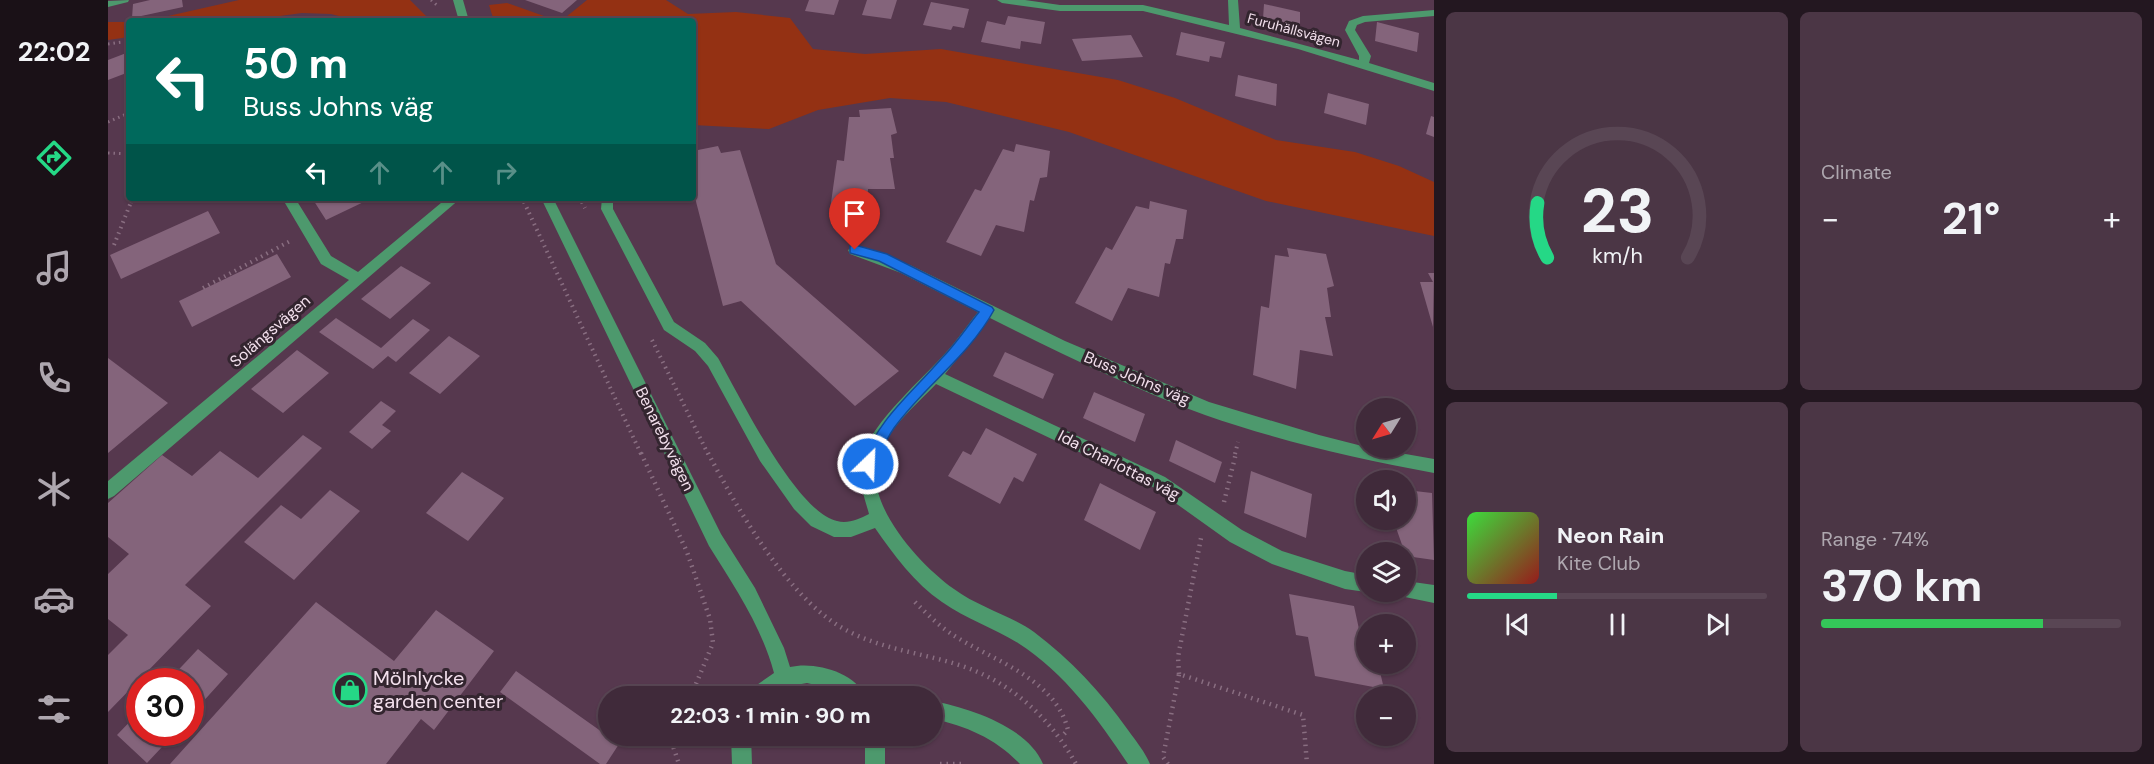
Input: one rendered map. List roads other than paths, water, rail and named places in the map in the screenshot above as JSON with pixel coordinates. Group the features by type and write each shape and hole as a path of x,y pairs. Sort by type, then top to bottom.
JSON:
{"street":[{"path":"108,4 124,0"},
{"path":"459,0 463,18"},
{"name":"Furuhällsvägen","path":"1002,0 1143,8 1235,30 1434,87"},
{"path":"1233,0 1235,30"},
{"name":"Furuhällsvägen","path":"1363,65 1365,56 1350,30 1353,23 1363,19 1434,14"},
{"path":"290,201 326,260 357,278"},
{"name":"Solängsvägen","path":"108,491 357,278 451,201"},
{"name":"Benarebyvägen","path":"548,201 715,540 749,594 778,654 784,677"},
{"path":"607,201 607,209 669,326 682,337 700,347 713,362 784,485 804,511 832,529 851,530 878,518"},
{"name":"Buss Johns väg","path":"855,250 883,258 1136,380 1243,420 1315,442 1434,466"},
{"path":"987,310 935,376 891,421 871,456 868,464 870,488 878,518 908,560 947,595 1025,637 1064,669 1098,703 1140,764"},
{"name":"Ida Charlottas väg","path":"935,376 1159,482 1213,519 1278,558 1356,582"},
{"path":"1416,591 1434,594"},
{"path":"772,686 784,677 797,673 823,675 843,686"},
{"path":"943,712 964,716 992,728 1017,745 1033,764"},
{"path":"741,746 742,764"},
{"path":"875,746 875,764"}],"place":[{"name":"Mölnlycke garden center","path":"350,690"}]}
